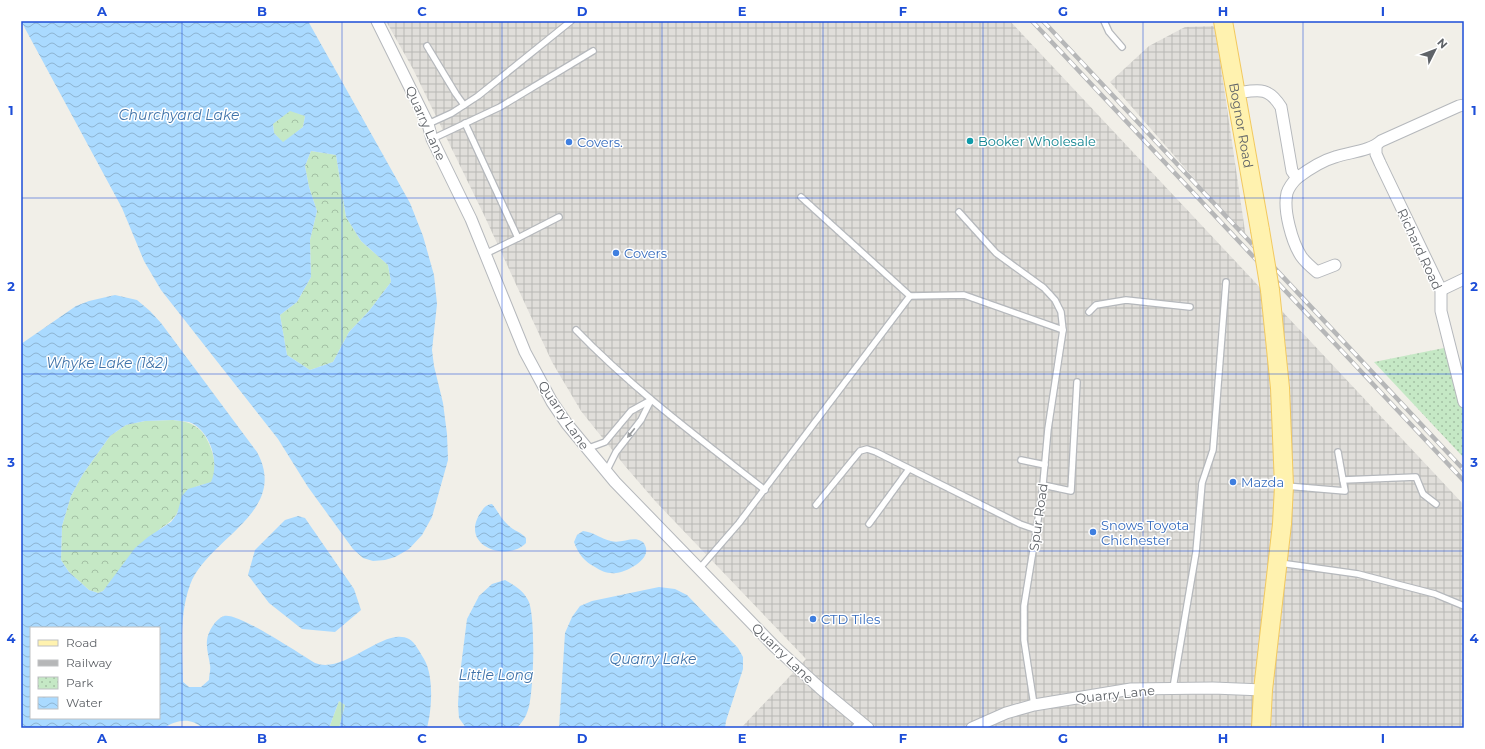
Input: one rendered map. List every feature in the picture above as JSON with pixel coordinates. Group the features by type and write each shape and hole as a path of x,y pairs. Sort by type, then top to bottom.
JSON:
{"main road":[{"name":"Bognor Road","path":"1223,21 1270,290 1280,388 1284,486 1282,524 1260,728"}],"street":[{"name":"Quarry Lane","path":"377,21 428,124 432,139 471,218 525,352 552,402 567,424 606,472 698,569 775,648 861,726"},
{"path":"1236,93 1259,90 1266,91 1277,101 1281,107 1292,171 1297,178"},
{"path":"1335,265 1317,272 1302,256 1297,247 1289,223 1286,201 1289,189 1297,178 1308,169 1322,162 1344,154 1376,146 1382,141 1464,105"},
{"name":"Richard Road","path":"1376,146 1376,154 1380,163 1441,290 1441,311 1464,402"},
{"path":"1441,290 1464,280"},
{"name":"Quarry Lane","path":"972,728 1006,713 1034,705 1131,689 1213,688 1263,690"}],"lane":[{"path":"428,124 452,113 478,96 571,21"},
{"path":"1104,21 1122,48"},
{"path":"427,46 464,105"},
{"path":"432,139 500,107 593,51"},
{"path":"465,123 518,238"},
{"path":"801,197 910,296 964,295 1063,330"},
{"name":"Spur Road","path":"959,212 996,253 1044,288 1055,300 1061,312 1063,330 1048,429 1037,530 1024,606 1024,640 1034,705"},
{"path":"485,254 558,217"},
{"path":"1173,688 1196,552 1202,483 1213,450 1226,282"},
{"path":"698,569 740,523 910,296"},
{"path":"1089,312 1096,305 1126,300 1190,308"},
{"path":"576,330 600,355 651,400 765,490"},
{"path":"1043,485 1071,492 1077,382"},
{"path":"586,448 605,442 631,411 651,400"},
{"path":"606,472 616,452 641,420 651,400"},
{"path":"816,505 860,451 867,449 1020,524 1037,530"},
{"path":"1284,486 1345,491 1338,452"},
{"path":"1021,460 1045,465"},
{"path":"869,524 909,469"},
{"path":"1343,480 1416,477 1423,494 1436,504"},
{"path":"1278,563 1358,574 1435,594 1464,606"}],"shaded area":[{"path":"386,21 1010,21 1464,505 1464,728 741,728 806,659 656,502 581,411 552,362 484,215 413,69"},
{"path":"1215,26 1246,238 1110,82 1149,46 1185,27"}],"green space":[{"path":"290,110 305,116 303,127 283,143 274,133 273,124"},
{"path":"311,151 336,155 346,217 361,241 388,265 391,282 369,311 349,332 333,362 310,370 287,355 280,315 297,302 311,277 310,240 317,211 309,187 305,166"},
{"path":"1444,348 1447,350 1464,413 1464,458 1374,362"},
{"path":"173,420 190,423 199,429 207,439 213,454 215,469 212,481 192,489 182,496 180,507 176,516 160,529 103,591 98,593 89,590 69,572 61,560 62,526 71,496 83,474 110,436 126,425 145,421"},
{"path":"339,701 345,705 339,728 329,728"}],"water":[{"name":"Churchyard Lake","path":"21,21 308,21 410,203 423,236 434,275 437,304 432,350 434,366 443,403 447,434 448,460 432,517 422,535 409,549 395,557 373,561 363,558 353,549 308,487 278,439 161,290 144,261 122,208","holes":["290,111 305,116 303,127 283,142 274,133 273,124","311,151 336,155 346,217 361,241 388,265 391,282 369,311 349,332 333,362 310,370 287,355 280,315 297,302 311,277 310,240 317,211 309,187 305,166"]},
{"name":"Whyke Lake (1&2)","path":"115,295 137,300 150,311 161,323 257,452 264,473 263,492 255,508 242,524 199,568 190,585 186,597 183,621 183,682 189,687 201,687 209,680 210,667 207,640 210,630 218,620 224,616 242,620 315,663 327,665 351,657 388,639 399,637 409,639 413,643 427,666 431,683 431,702 427,728 339,728 345,705 339,701 329,728 202,728 193,722 183,721 173,723 164,728 21,728 21,344 76,306 89,301","holes":["173,420 189,422 203,432 208,439 214,456 214,474 211,482 188,489 182,496 177,514 171,522 148,537 135,548 103,591 98,593 89,590 69,572 61,560 62,526 71,496 83,474 110,436 126,425 145,421"]},
{"path":"492,504 501,518 510,527 526,538 526,543 518,549 498,551 481,543 476,536 475,526 479,515 486,506"},
{"path":"298,516 305,518 354,589 361,610 335,632 302,629 269,603 248,575 255,550 285,520"},
{"path":"583,531 615,542 634,539 642,541 646,548 646,553 636,565 631,568 616,573 605,572 588,563 578,550 574,542 577,535"},
{"name":"Little Long","path":"505,580 524,593 531,608 533,671 528,710 524,719 517,728 466,728 459,718 458,704 467,619 479,596 492,584"},
{"name":"Quarry Lake","path":"659,587 675,589 687,595 738,648 743,657 743,669 725,728 559,728 565,633 572,617 580,606 592,601"}],"railway":[{"path":"1032,21 1464,481"},
{"path":"1043,21 1464,470"}],"place":[{"name":"Booker Wholesale","path":"970,141"},
{"name":"Covers.","path":"569,142"},
{"name":"Covers","path":"616,253"},
{"name":"Mazda","path":"1233,482"},
{"name":"Snows Toyota Chichester","path":"1093,532"},
{"name":"CTD Tiles","path":"813,619"}]}
